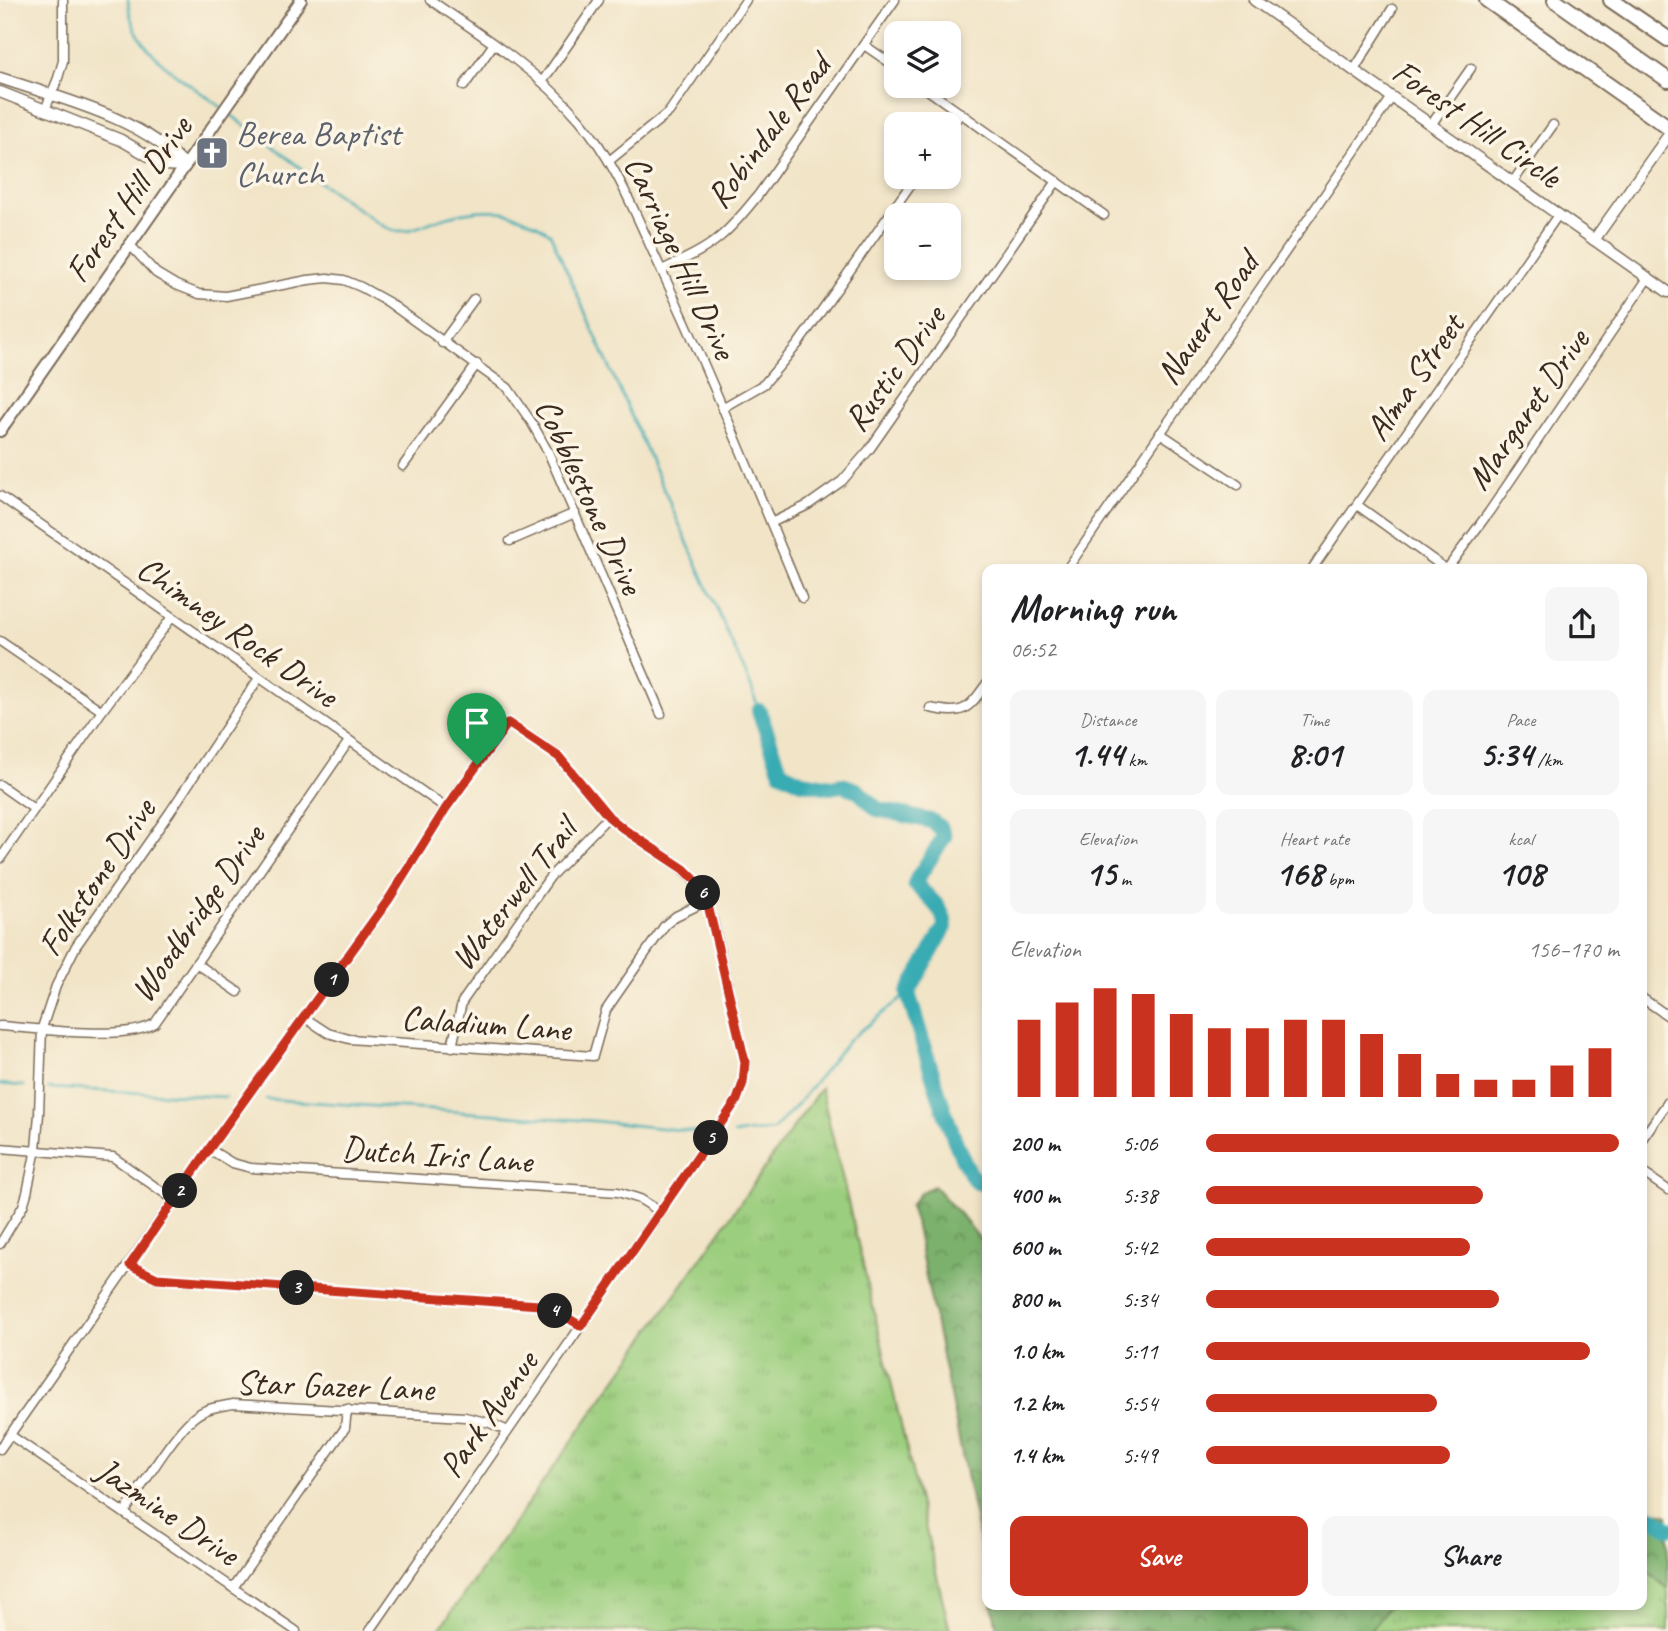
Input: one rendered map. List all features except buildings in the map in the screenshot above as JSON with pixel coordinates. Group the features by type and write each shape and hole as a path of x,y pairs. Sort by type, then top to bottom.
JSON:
{"highway":[{"path":"1487,0 1668,127"},
{"path":"1555,0 1664,77"},
{"path":"1611,0 1668,39"}],"main road":[{"name":"Forest Hill Drive","path":"0,430 302,0"}],"street":[{"path":"45,110 62,61 63,0"},
{"name":"Carriage Hill Drive","path":"430,0 542,82 580,120 609,161 662,270 802,598"},
{"path":"542,82 599,0"},
{"path":"609,161 669,111 746,0"},
{"name":"Robindale Road","path":"662,270 706,247 722,236 740,217 895,0"},
{"name":"Forest Hill Circle","path":"1254,0 1668,292"},
{"path":"1354,70 1392,9"},
{"path":"464,86 493,45"},
{"path":"864,45 884,59"},
{"path":"1431,125 1471,68"},
{"path":"0,78 122,122 172,150 185,166"},
{"path":"0,92 121,140 164,165 185,166"},
{"name":"Nauert Road","path":"1070,564 1392,97"},
{"path":"939,98 960,112"},
{"path":"961,113 1104,215"},
{"path":"1512,183 1552,125"},
{"path":"1594,240 1668,135"},
{"name":"Rustic Drive","path":"771,523 808,505 842,481 869,450 1057,181"},
{"path":"722,408 764,384 798,344 908,189"},
{"name":"Alma Street","path":"1316,564 1558,215"},
{"name":"Cobblestone Drive","path":"130,244 156,272 176,285 199,294 226,296 308,280 344,280 388,302 508,388 549,454 661,714"},
{"name":"Margaret Drive","path":"1451,564 1648,278"},
{"path":"442,343 474,299"},
{"path":"403,466 477,364"},
{"path":"1160,433 1238,485"},
{"name":"Chimney Rock Drive","path":"0,496 446,808"},
{"path":"1357,505 1440,564"},
{"path":"510,541 575,513"},
{"path":"0,859 102,711 172,617"},
{"path":"0,641 102,711"},
{"name":"Folkstone Drive","path":"0,1244 23,1206 36,1149 42,1028 56,986 76,946 259,678"},
{"path":"930,708 958,712 968,707 982,689"},
{"name":"Park Avenue","path":"370,1631 737,1100 743,1083 745,1062 707,901 696,881 684,869 609,817 559,757 508,723 446,808"},
{"name":"Woodbridge Drive","path":"0,1026 108,1033 148,1028 155,1023 349,741"},
{"path":"0,786 34,809"},
{"path":"0,1449 209,1149 389,899 446,808"},
{"name":"Waterwell Trail","path":"452,1047 462,1002 550,877 609,817"},
{"name":"Caladium Lane","path":"305,1018 327,1033 349,1039 593,1056 606,1010 665,925 676,916 707,901"},
{"path":"196,963 238,992"},
{"path":"1647,1001 1668,1016"},
{"path":"1647,1132 1668,1102"},
{"path":"0,1148 113,1157 174,1200"},
{"name":"Dutch Iris Lane","path":"209,1149 232,1163 251,1168 618,1192 640,1199 661,1212"},
{"path":"1647,1175 1668,1190"},
{"path":"130,1265 157,1278 540,1305 581,1326"},
{"name":"Star Gazer Lane","path":"124,1513 182,1429 197,1415 215,1407 233,1404 466,1417 490,1423 508,1432"},
{"path":"233,1588 345,1428 347,1409"},
{"name":"Jazmine Drive","path":"10,1435 296,1631"}],"green space":[{"path":"821,1088 950,1631 438,1631"},
{"path":"934,1186 982,1242 982,1553 910,1206 921,1192"},
{"path":"1647,1509 1668,1515 1668,1589 1647,1570"},
{"path":"1647,1570 1668,1589 1668,1631 1370,1631 1385,1610 1647,1610"},
{"path":"993,1610 1385,1610 1370,1631 998,1631"}],"waterway":[{"path":"128,0 131,18 149,49 176,75 221,107"},
{"path":"226,111 326,187 388,228 407,230 465,212 494,210 521,217 550,233 751,686 759,711"},
{"path":"759,711 781,772 802,782 831,787 842,785 857,790 877,809 931,821 940,827 944,837 915,884 939,909 945,927 908,993 938,1093 959,1150 968,1170 977,1182 982,1184"},
{"path":"734,1134 773,1130 796,1106 848,1041 908,993"},
{"path":"0,1084 24,1086"},
{"path":"48,1088 226,1097"},
{"path":"266,1099 595,1121 699,1132"},
{"path":"1647,1516 1668,1528"}],"place":[{"name":"Berea Baptist Church","path":"212,153"}],"route":[{"path":"508,723 559,757 609,817 684,869 696,881 707,901 745,1062 743,1083 737,1100 661,1212 581,1326 540,1305 157,1278 130,1265 209,1149 389,899 446,808 477,765 508,723"}]}
